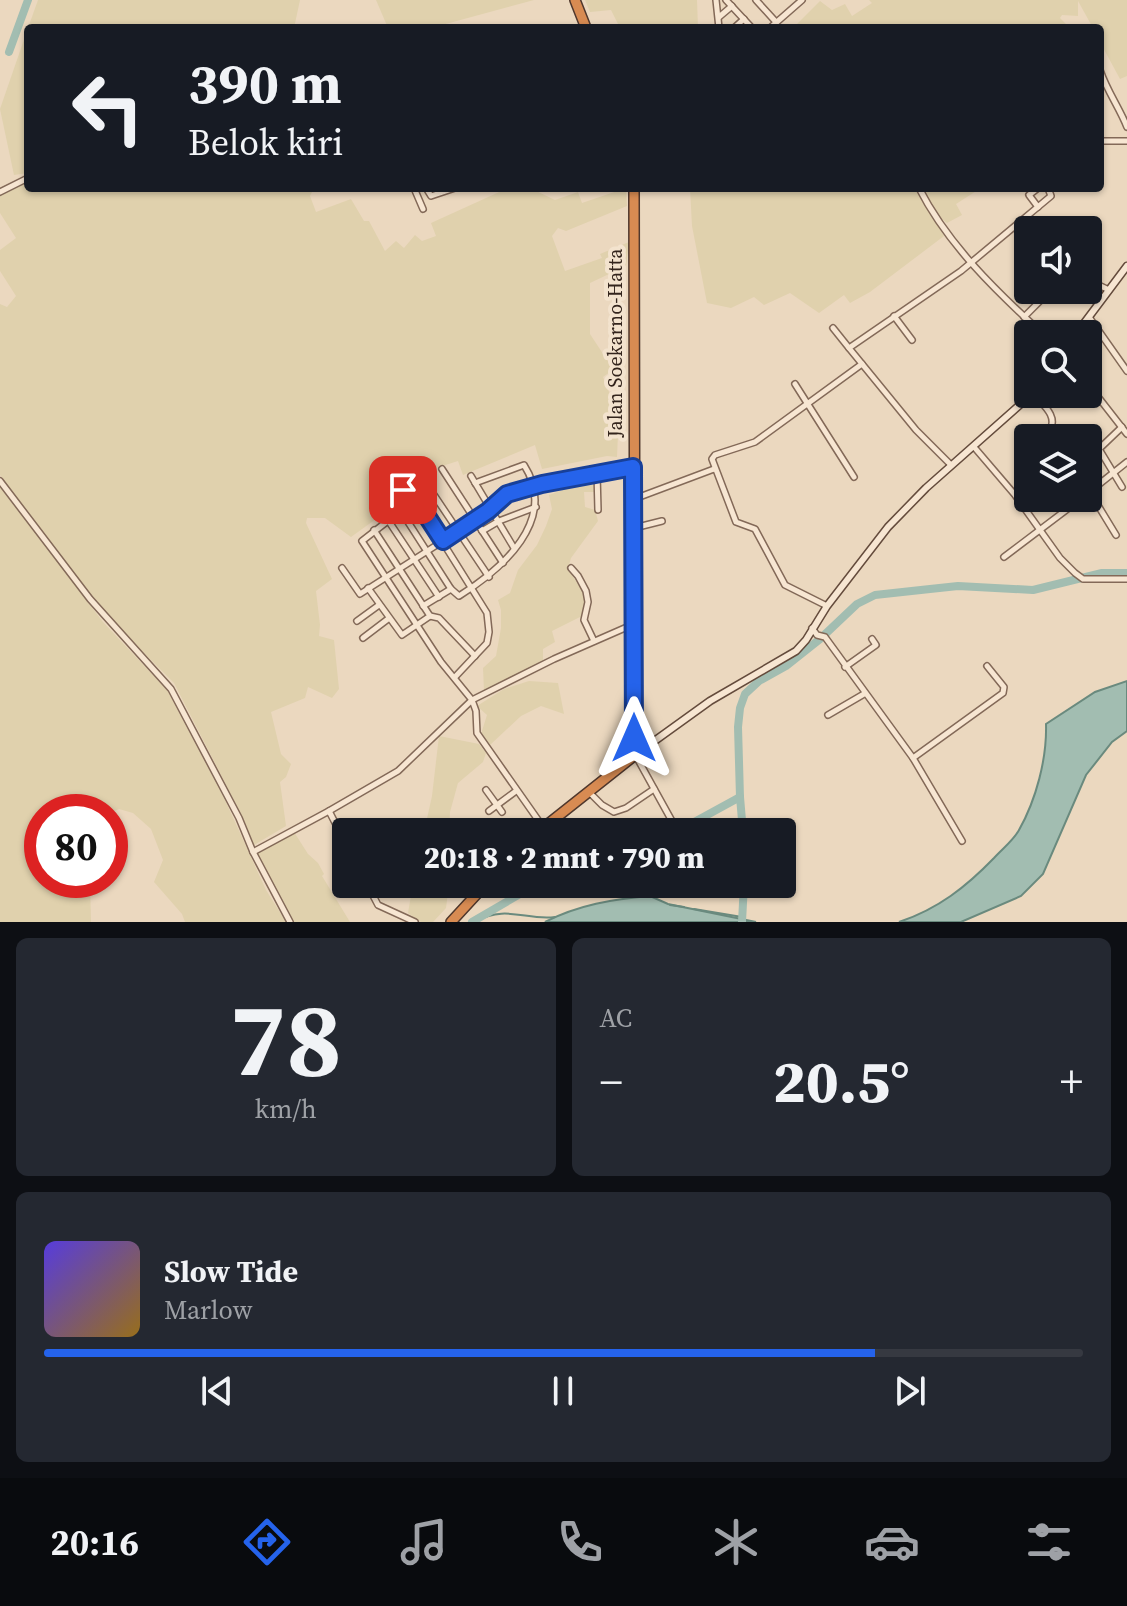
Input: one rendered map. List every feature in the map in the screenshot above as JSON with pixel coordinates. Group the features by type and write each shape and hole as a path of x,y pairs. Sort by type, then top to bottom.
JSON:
{"highway":[{"path":"575,0 584,24"},
{"name":"Jalan Soekarno-Hatta","path":"634,192 635,755"},
{"path":"554,818 635,755"},
{"path":"451,922 473,898"}],"main road":[{"path":"1087,320 1127,266"},
{"path":"635,755 710,701 787,658 814,632 827,606 888,527 951,465 1017,408"}],"street":[{"path":"716,0 719,24"},
{"path":"726,0 748,24"},
{"path":"756,0 776,22 802,0"},
{"path":"785,0 792,8"},
{"path":"719,17 732,6"},
{"path":"738,24 744,19"},
{"path":"1104,82 1127,127"},
{"path":"1104,141 1127,141"},
{"path":"0,192 24,180"},
{"path":"416,192 423,209"},
{"path":"921,192 930,210 972,262 1027,320"},
{"path":"1033,192 1029,195 1038,207"},
{"path":"849,348 972,262 1051,196 1050,192"},
{"path":"1102,286 1109,290"},
{"path":"1024,317 1037,304"},
{"path":"894,316 912,340"},
{"path":"1089,317 1127,371"},
{"path":"833,328 916,430 951,465"},
{"path":"827,606 785,585 755,529 736,522 712,459 715,455 755,442 862,364"},
{"path":"795,384 854,477"},
{"path":"1102,401 1125,429 1099,449 1122,487"},
{"path":"974,447 1078,576 1127,579"},
{"path":"1102,481 1127,462"},
{"path":"392,497 451,589 459,596 489,577 503,563 529,530 536,507 524,465 475,483"},
{"path":"342,568 358,593 459,531 504,496 532,486 633,467"},
{"path":"442,469 503,563"},
{"path":"633,500 714,469"},
{"path":"597,473 598,510"},
{"path":"471,476 514,548"},
{"path":"0,481 87,595 171,689 290,922"},
{"path":"439,597 380,506 408,489 485,607 489,622 488,640 455,677"},
{"path":"432,492 489,577"},
{"path":"482,531 536,507"},
{"path":"1004,557 1064,512"},
{"path":"1102,512 1116,535"},
{"path":"389,520 362,541 417,626 472,700 477,733 533,818"},
{"path":"633,528 662,521"},
{"path":"374,530 430,616 439,618 475,656"},
{"path":"571,568 586,591 588,598 584,620 594,641"},
{"path":"368,588 402,635 430,616"},
{"path":"423,606 451,589"},
{"path":"357,621 379,605"},
{"path":"363,638 388,619"},
{"path":"253,852 398,771 472,700 634,624"},
{"path":"814,632 825,637 913,758 962,841"},
{"path":"845,667 876,644 872,639"},
{"path":"913,758 1003,693 1004,687 987,666"},
{"path":"828,715 866,695"},
{"path":"635,755 671,818"},
{"path":"588,790 602,805 614,812 626,808 654,789"},
{"path":"486,790 502,812"},
{"path":"489,811 516,791"},
{"path":"329,811 333,818"},
{"path":"375,898 380,907 415,922"}],"shaded area":[{"path":"38,0 300,0 295,24 29,24"},
{"path":"376,0 534,0 446,24 386,24"},
{"path":"585,0 697,0 698,24 618,24 611,10 590,12"},
{"path":"869,0 1127,0 1127,76 1120,79 1104,49 1104,24 1091,24 1078,1 1078,16 1062,15 1060,18 1066,24 797,24 820,1 832,10 845,4 852,16 872,3"},
{"path":"24,40 24,174 14,175 0,109"},
{"path":"24,182 24,192 312,192 310,196 316,212 351,199 364,221 369,221 385,251 396,241 404,248 415,235 422,241 436,236 431,223 499,192 538,192 555,200 578,192 582,203 614,192 626,192 627,206 566,231 558,228 552,236 565,271 602,258 600,254 629,242 626,266 590,283 590,334 611,366 610,372 603,377 613,402 618,434 617,457 607,456 542,469 535,445 463,475 458,461 436,468 429,487 406,478 380,495 376,519 351,537 325,518 307,518 306,523 332,579 316,591 319,636 334,640 339,689 332,698 308,687 305,698 271,712 281,754 291,764 286,777 280,782 286,826 254,845 174,683 110,619 0,475 0,304 7,307 16,296 0,271 0,250 16,238 0,213 0,195"},
{"path":"690,192 919,192 944,236 870,292 850,303 844,295 819,313 790,293 764,305 754,297 731,308 707,303 692,226"},
{"path":"923,192 975,192 956,204 962,215 947,223 935,214"},
{"path":"593,485 594,492 584,492 585,507 595,510 598,521 571,558 568,569 586,597 582,616 552,631 555,642 543,649 543,662 484,691 483,668 496,656 501,628 498,600 510,593 518,570 537,545 552,509 549,495 568,488"},
{"path":"0,487 103,622 167,690 225,800 266,890 286,922 185,922 182,914 154,882 163,860 151,829 128,812 128,794 24,794 24,898 90,898 91,922 0,922"},
{"path":"529,681 558,683 564,714 541,706 521,716 490,745 481,734 487,715 477,706 504,689"},
{"path":"1127,681 1127,731 1112,742 1086,775 1043,874 1021,896 961,922 899,922 939,904 962,888 1017,834 1031,806 1039,779 1045,751 1046,724 1095,692"},
{"path":"439,736 479,744 486,753 483,762 458,783 450,818 427,818"},
{"path":"294,832 318,863 332,898 335,898 350,922 292,922 256,854"},
{"path":"411,898 447,898 446,908 433,922 421,922 408,913"},
{"path":"654,898 668,904 756,922 545,922 570,911 623,899"}],"waterway":[{"path":"9,52 28,0"},
{"path":"740,797 738,727 745,694 820,639 857,604 875,595 958,586 1033,590 1102,573 1127,573"},
{"path":"702,818 740,797 742,818"},
{"path":"472,922 513,898"},
{"path":"742,922 743,898"},
{"path":"670,905 684,907"},
{"path":"694,909 742,917"},
{"path":"474,922 496,914 555,917"}],"route":[{"path":"403,490 410,490 443,541 488,511 507,494 542,484 633,467 634,738"}]}
